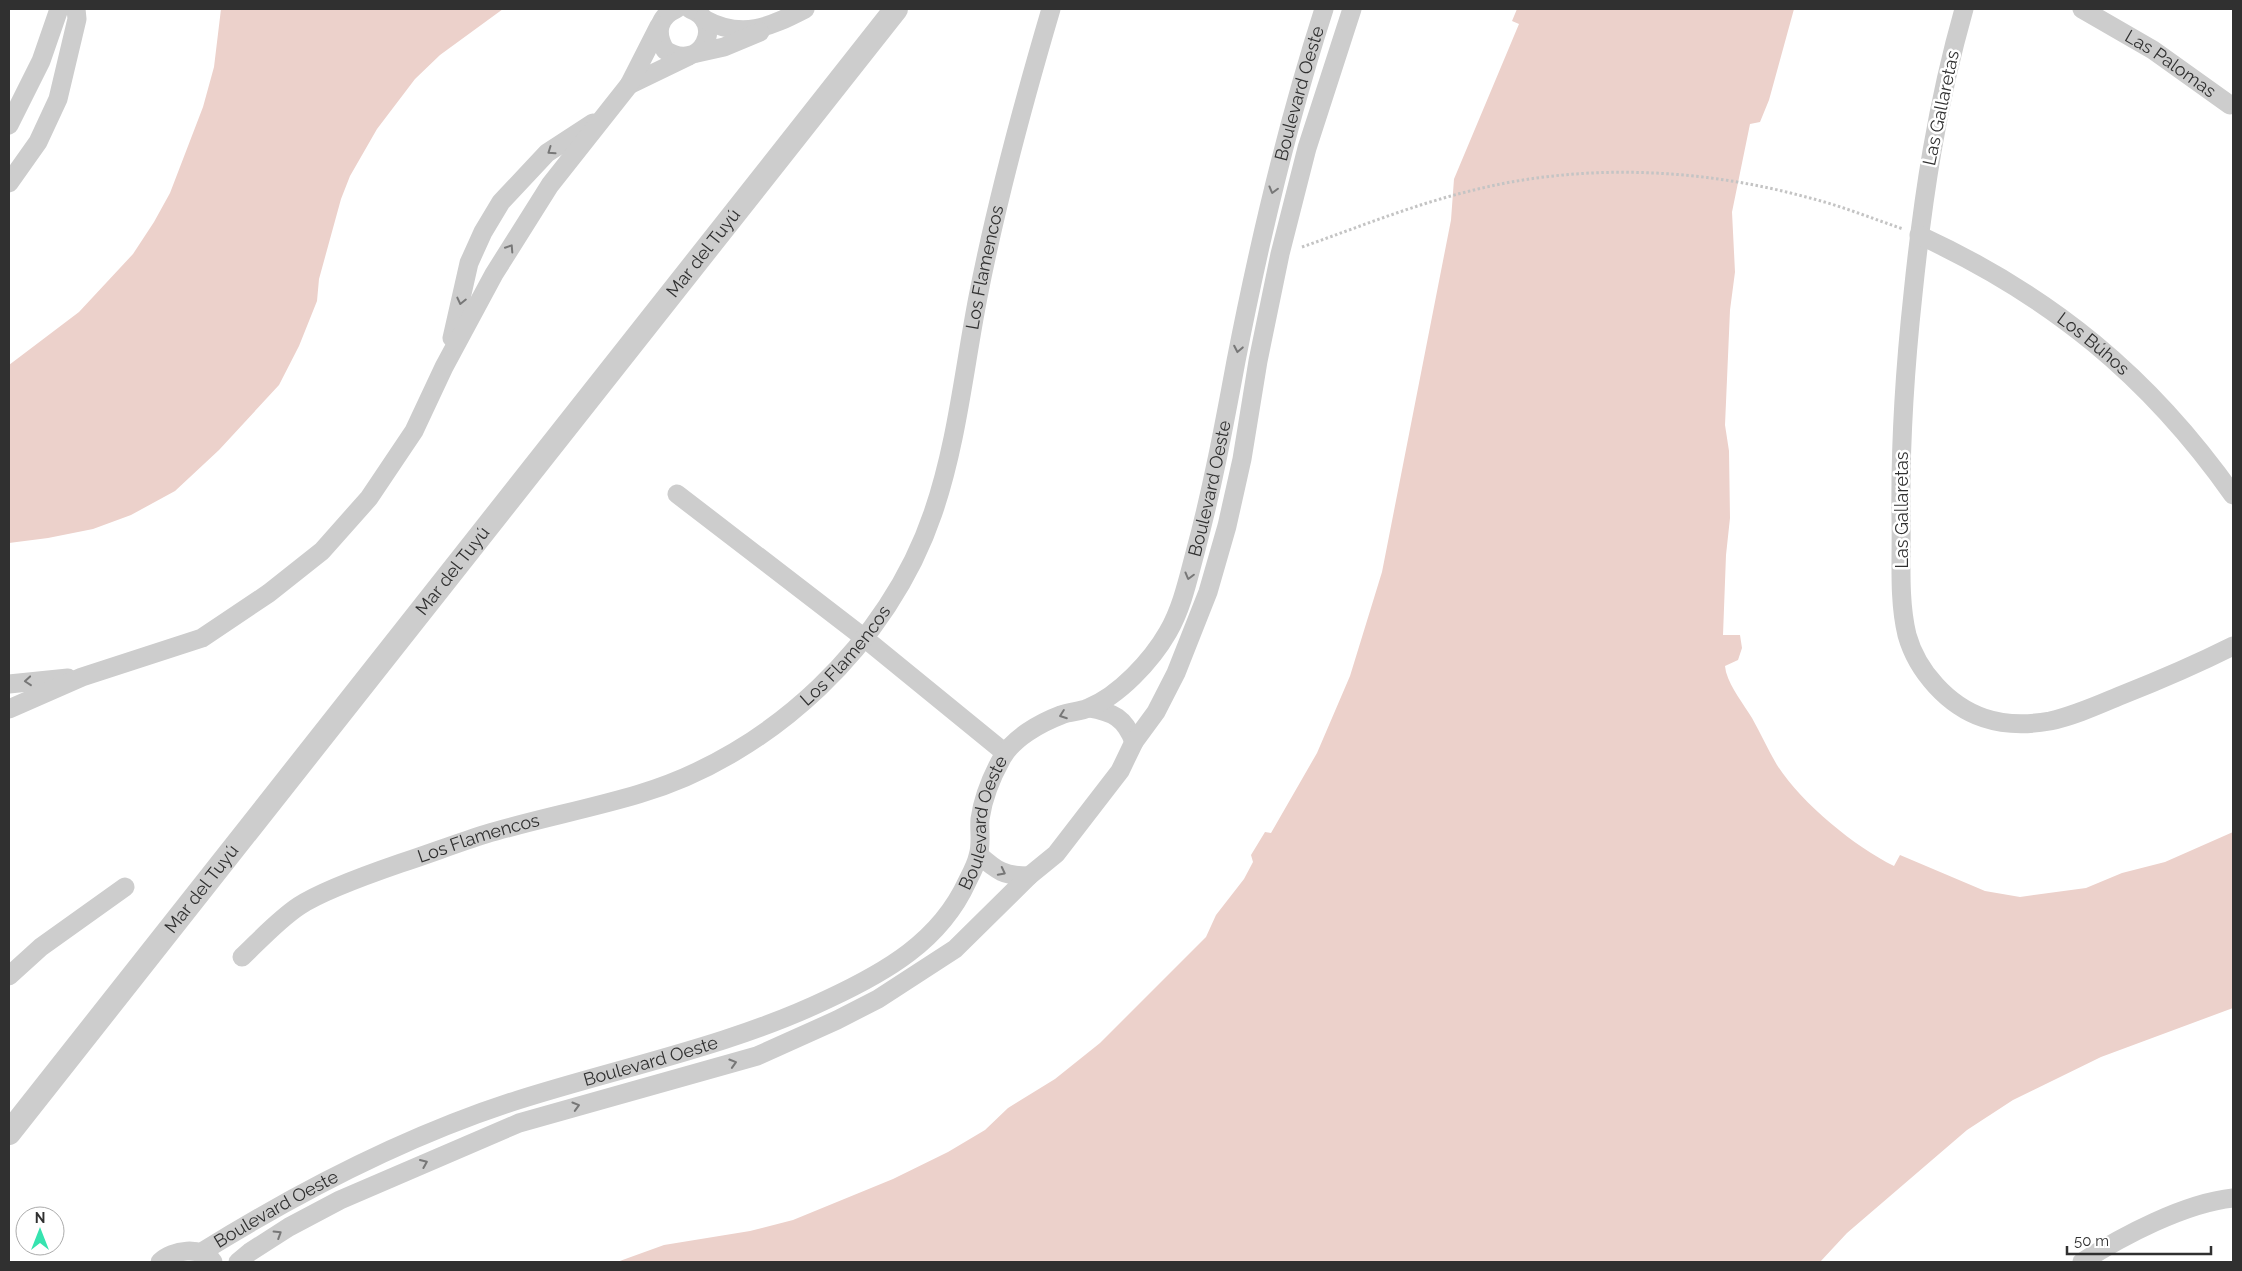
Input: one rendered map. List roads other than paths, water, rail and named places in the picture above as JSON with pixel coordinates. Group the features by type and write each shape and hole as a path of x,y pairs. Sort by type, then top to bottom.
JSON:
{"street":[{"path":"9,125 41,61 59,9"},
{"path":"9,183 38,142 58,99 76,19 76,9"},
{"path":"629,85 693,54 742,40 805,9"},
{"name":"Mar del Tuyú","path":"9,1134 896,9"},
{"name":"Los Flamencos","path":"242,957 299,906 372,873 485,834 641,794 681,779 720,761 756,740 798,708 836,671 890,604 913,560 933,514 949,456 978,298 999,198 1052,9"},
{"name":"Boulevard Oeste","path":"206,1258 270,1210 335,1175 418,1138 512,1102 709,1045 827,1000 886,969 933,934 957,904 979,855 980,818 986,791 1004,752 1026,733 1056,717 1089,708 1120,688 1144,666 1169,631 1186,587 1204,520 1267,213 1324,9"},
{"name":"Boulevard Oeste","path":"238,1262 289,1227 340,1200 518,1124 757,1056 837,1020 878,999 955,949 1029,876 1056,854 1120,771 1134,742 1156,712 1176,673 1208,592 1227,526 1242,459 1258,360 1280,254 1306,148 1352,9"},
{"name":"Las Gallaretas","path":"1964,9 1951,56 1930,153 1906,357 1900,480 1902,555 1907,634 1915,654 1928,676 1961,706 1983,718 2005,723 2028,724 2050,721 2108,701 2190,668 2233,646"},
{"name":"Las Palomas","path":"2082,9 2153,50 2230,105"},
{"path":"697,12 713,24 731,29 751,30 772,26"},
{"path":"666,15 661,42 665,50 672,54 693,54 706,41 708,33 697,12"},
{"path":"9,709 82,677 202,638 269,593 322,551 369,498 414,431 444,367 494,274 550,185 629,85 666,15"},
{"path":"41,61 66,67"},
{"path":"444,367 470,263 483,232 501,202 547,153 606,114"},
{"path":"529,170 550,185"},
{"path":"1267,213 1289,219"},
{"name":"Los Búhos","path":"1919,235 1968,258 2033,296 2081,330 2134,377 2171,415 2209,461 2233,495"},
{"path":"470,263 494,274"},
{"path":"677,494 863,637 1004,752"},
{"path":"1204,520 1227,526"},
{"path":"9,684 82,677"},
{"path":"1089,708 1109,711 1128,726 1134,742"},
{"path":"979,855 996,870 1010,876 1029,876"},
{"path":"9,976 41,948 124,887"},
{"path":"827,1000 837,1020"},
{"path":"512,1102 518,1124"},
{"path":"2082,1262 2168,1218 2195,1207 2233,1198"},
{"path":"160,1262 178,1252 206,1258"}]}
